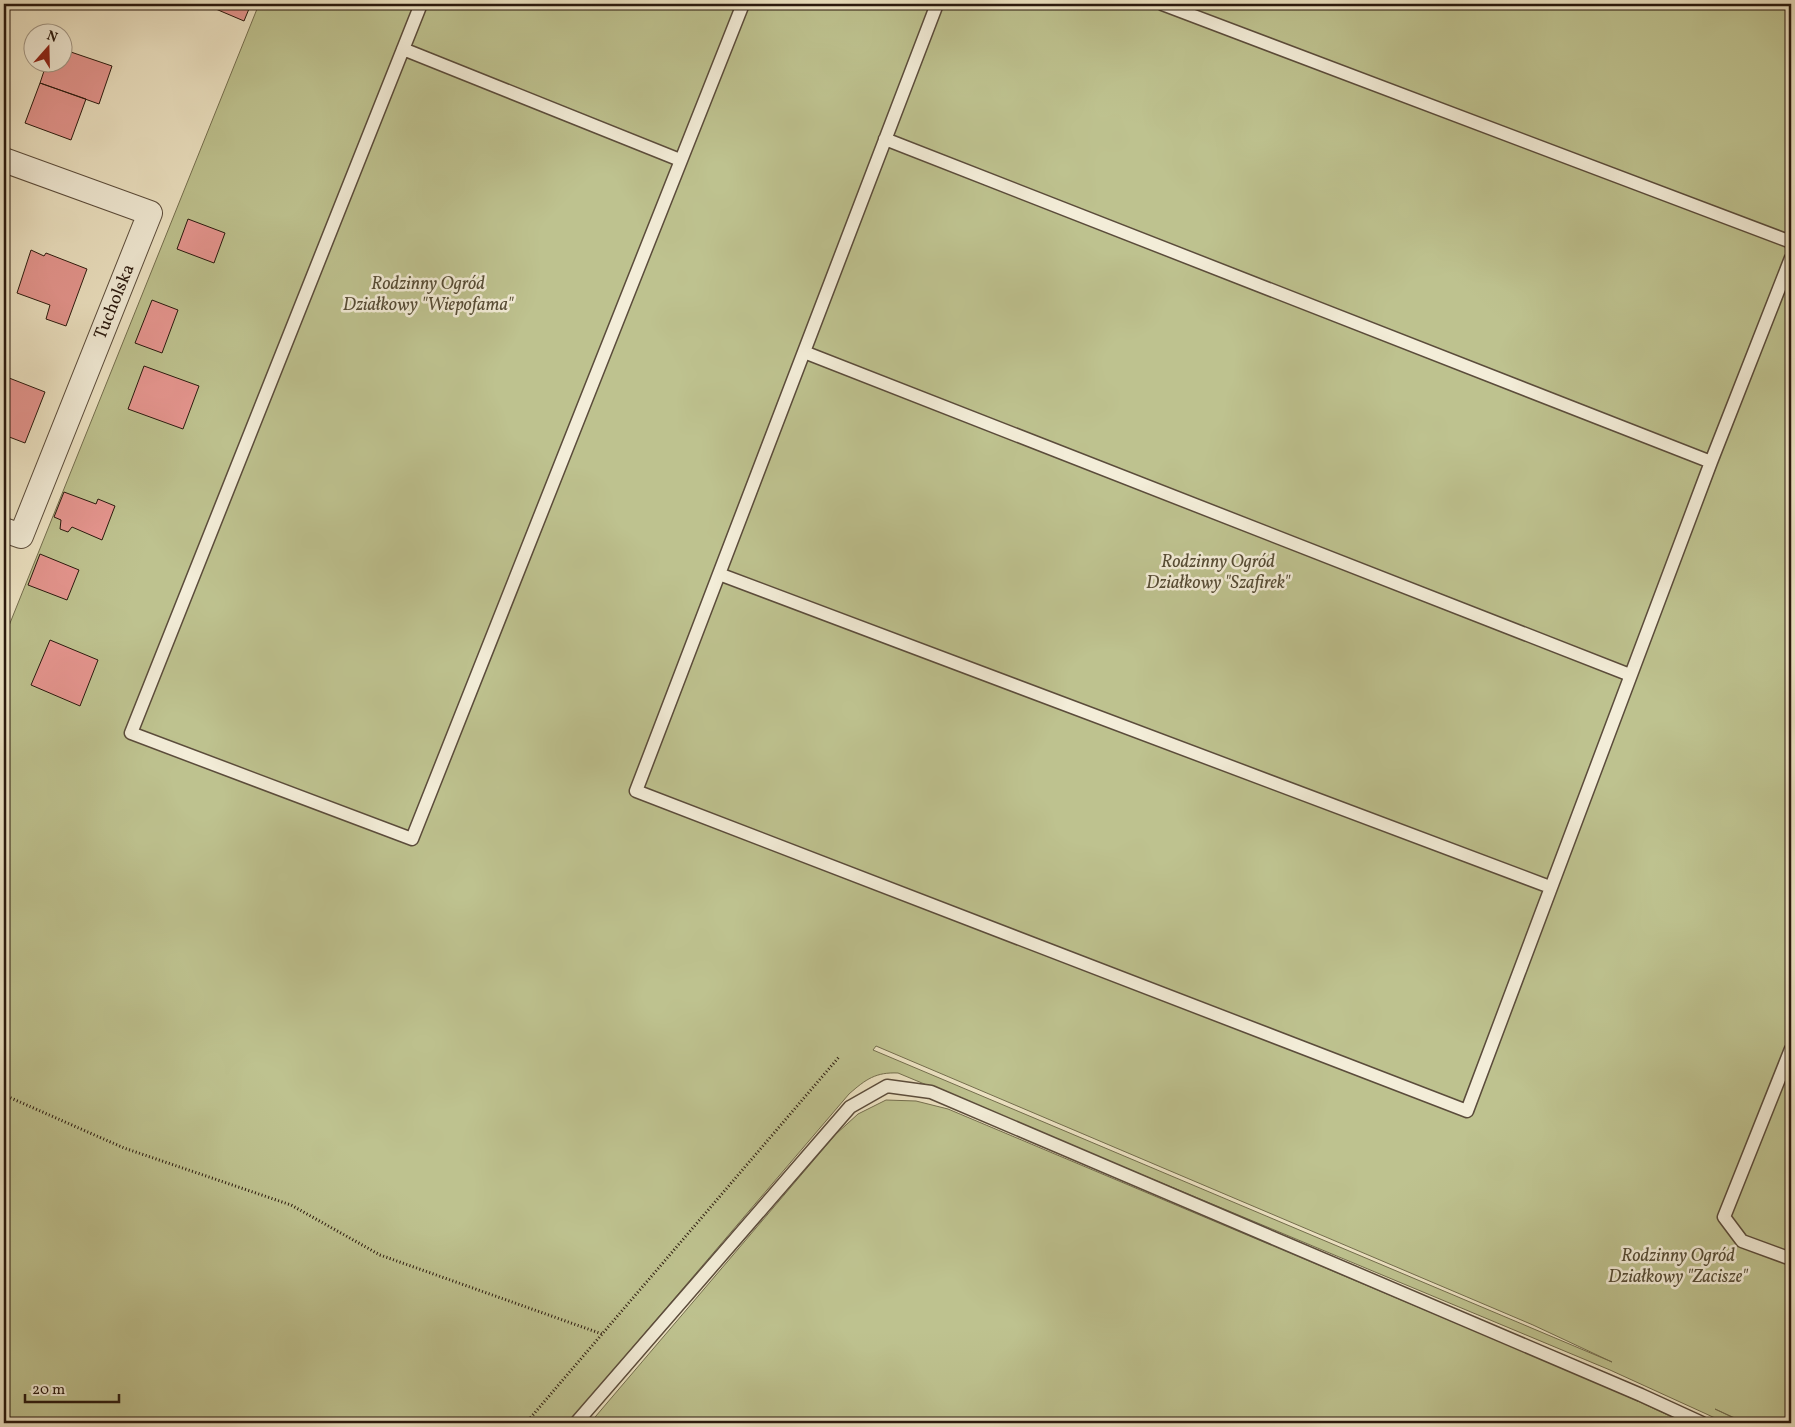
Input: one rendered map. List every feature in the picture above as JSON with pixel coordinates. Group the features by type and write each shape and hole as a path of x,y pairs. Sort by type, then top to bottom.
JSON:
{"street":[{"name":"Tucholska","path":"4,160 150,213 13,533"}],"lane":[{"path":"421,4 131,733 412,839 743,4"},
{"path":"937,4 636,790 1467,1111 1710,462 1791,258"},
{"path":"1162,4 1791,242"},
{"path":"403,49 680,160"},
{"path":"885,139 1710,462"},
{"path":"804,352 1630,675"},
{"path":"719,574 1550,887"},
{"path":"1791,1049 1724,1217 1742,1241 1791,1259"},
{"path":"576,1423 850,1107 887,1086 930,1092 1641,1395 1702,1423"}],"path":[{"path":"526,1423 839,1057"},
{"path":"4,1095 124,1148 291,1205 380,1255 602,1334"}],"green space":[{"path":"259,4 1791,4 1791,1423 1746,1423 1715,1409 1744,1423 1726,1423 1610,1370 898,1073 890,1073 877,1075 861,1084 849,1094 568,1423 4,1423 4,638","holes":["876,1046 1533,1325 1612,1362 873,1050"]},
{"path":"886,1100 916,1101 948,1109 1603,1385 1685,1423 590,1423 836,1134 858,1114"}],"building":[{"path":"204,4 251,4 244,21"},
{"path":"72,52 112,66 99,104 40,83 44,72 72,72"},
{"path":"40,83 86,99 71,140 25,123"},
{"path":"188,219 225,233 214,263 177,249"},
{"path":"31,250 44,256 46,253 87,269 66,326 46,319 50,305 17,293"},
{"path":"152,300 178,310 162,353 135,343"},
{"path":"144,366 199,386 183,429 128,409"},
{"path":"4,376 45,392 25,443 4,435"},
{"path":"64,492 96,504 98,499 115,506 102,540 72,527 68,532 60,529 61,520 54,517"},
{"path":"40,554 79,570 67,600 28,585"},
{"path":"50,640 98,660 80,706 31,685"}],"park label":[{"name":"Rodzinny Ogród Działkowy \"Wiepofama\"","path":"428,294"},
{"name":"Rodzinny Ogród Działkowy \"Szafirek\"","path":"1218,572"},
{"name":"Rodzinny Ogród Działkowy \"Zacisze\"","path":"1678,1266"}]}
